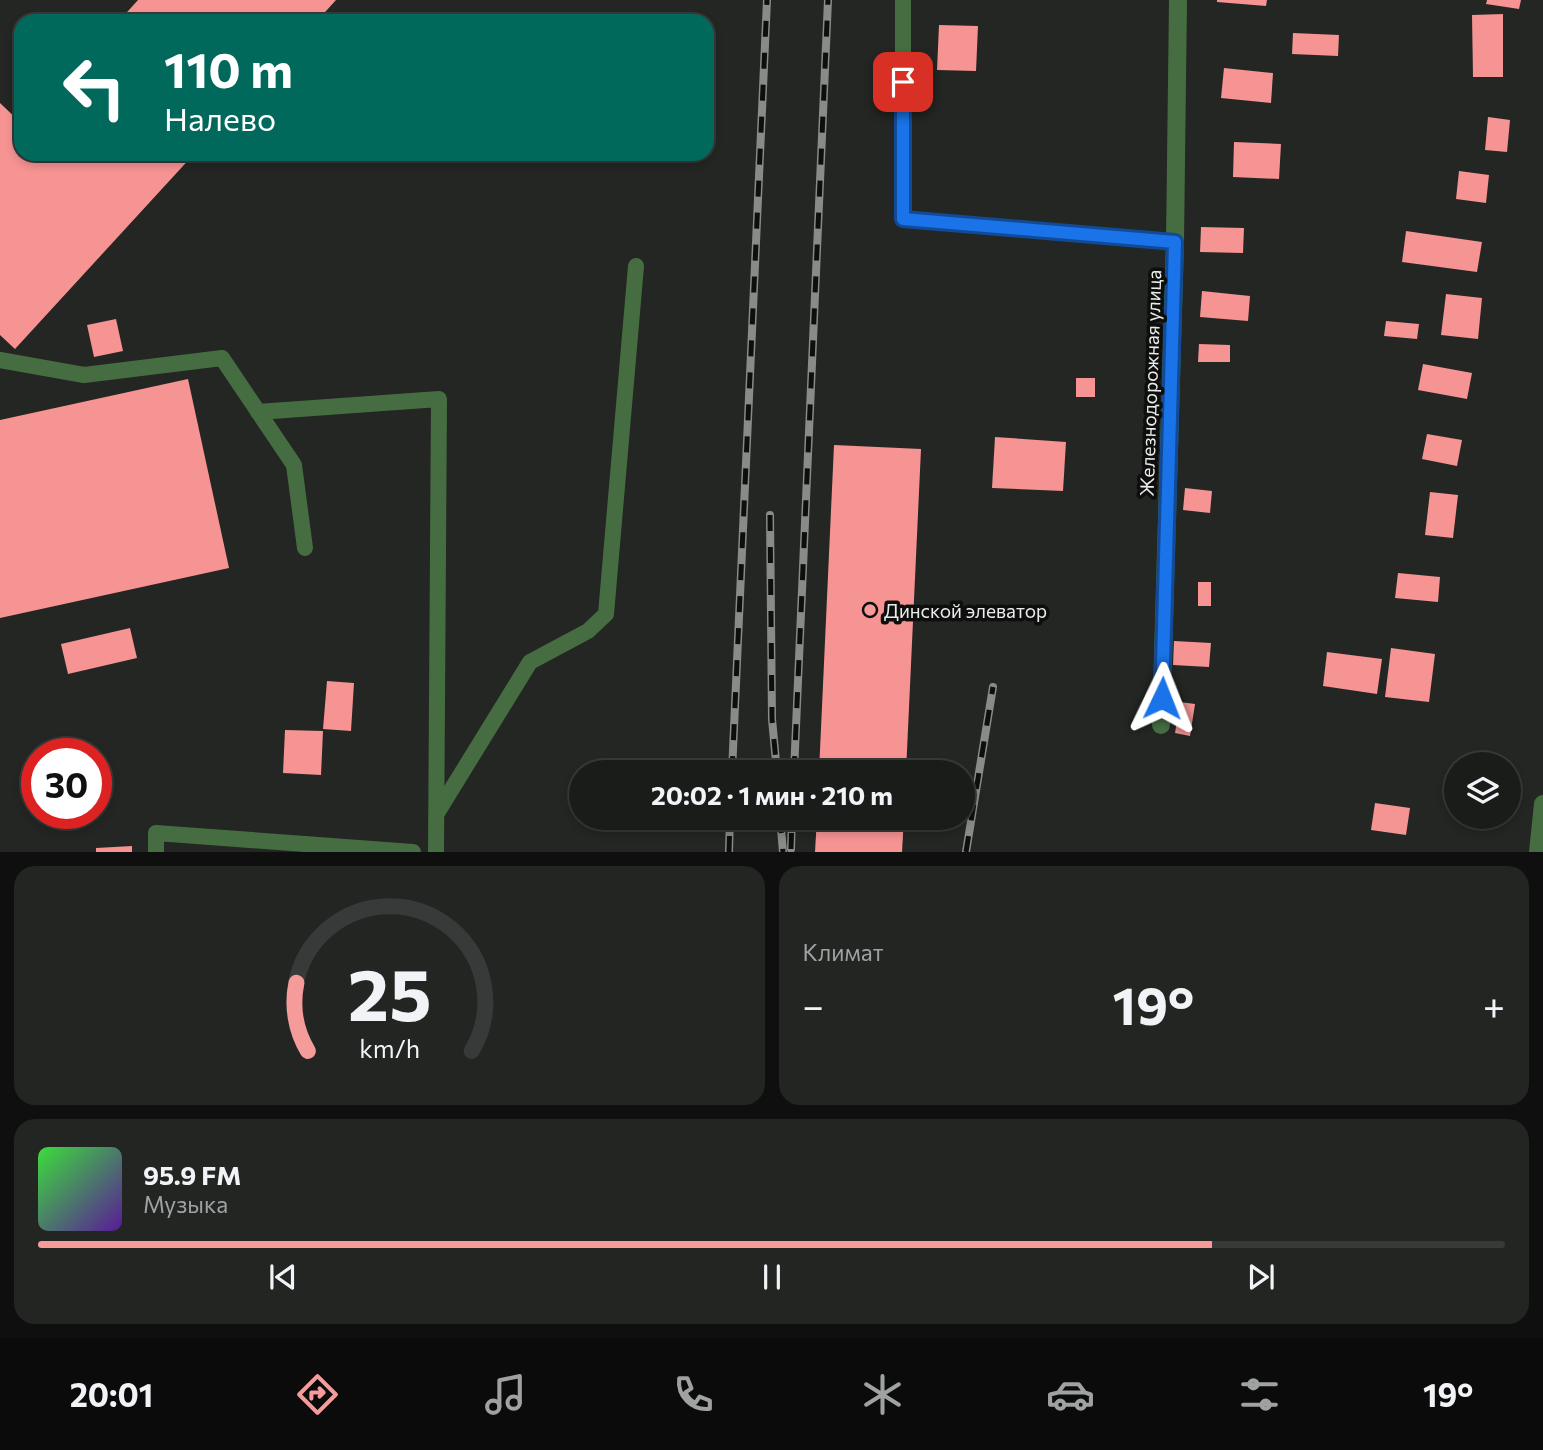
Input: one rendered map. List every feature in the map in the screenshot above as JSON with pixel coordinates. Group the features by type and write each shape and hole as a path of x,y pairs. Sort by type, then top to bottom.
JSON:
{"street":[{"name":"Железнодорожная улица","path":"1161,725 1175,242 1178,0"},
{"path":"1538,852 1543,804"}],"lane":[{"path":"903,0 903,219 1175,242"},
{"path":"436,813 530,662 588,631 606,614 636,266"},
{"path":"0,360 84,375 222,358 294,465 305,548"},
{"path":"258,412 439,399 436,852"},
{"path":"156,852 156,833 413,852"}],"building":[{"path":"138,0 336,0 323,14 125,14"},
{"path":"1217,0 1267,0 1266,6"},
{"path":"1487,0 1521,0 1519,9 1486,4"},
{"path":"1503,14 1503,77 1473,77 1472,15"},
{"path":"939,25 978,26 976,71 937,70"},
{"path":"1293,33 1339,35 1338,56 1292,54"},
{"path":"1224,68 1273,73 1271,103 1221,98"},
{"path":"0,103 14,116 14,161 188,161 15,349 0,335"},
{"path":"1488,117 1510,120 1507,152 1485,150"},
{"path":"1234,142 1281,144 1279,179 1233,177"},
{"path":"1459,171 1489,175 1486,203 1456,199"},
{"path":"1201,227 1244,228 1243,253 1200,252"},
{"path":"1406,231 1482,242 1477,272 1402,262"},
{"path":"1202,291 1250,296 1248,321 1200,317"},
{"path":"1446,294 1482,298 1478,339 1441,335"},
{"path":"116,319 123,351 94,357 87,325"},
{"path":"1386,321 1419,324 1417,339 1384,336"},
{"path":"1199,344 1230,345 1230,362 1198,362"},
{"path":"1423,364 1472,373 1467,399 1418,390"},
{"path":"1076,378 1095,378 1095,397 1076,397"},
{"path":"188,379 229,568 0,618 0,420"},
{"path":"1427,434 1462,440 1457,466 1422,459"},
{"path":"995,437 1066,442 1063,491 992,488"},
{"name":"Динской элеватор","path":"834,445 921,449 907,760 820,760"},
{"path":"1185,488 1212,491 1210,513 1183,510"},
{"path":"1430,492 1458,495 1453,538 1425,535"},
{"path":"1398,573 1440,577 1438,602 1395,598"},
{"path":"1198,582 1211,582 1211,606 1198,606"},
{"path":"130,628 137,658 68,674 61,644"},
{"path":"1174,641 1211,643 1209,667 1173,665"},
{"path":"1391,648 1435,654 1429,702 1385,697"},
{"path":"1327,652 1382,659 1377,694 1323,686"},
{"path":"327,681 354,683 351,731 323,729"},
{"path":"1180,702 1195,704 1190,736 1175,733"},
{"path":"285,730 323,731 321,775 283,773"},
{"path":"1375,803 1410,808 1406,835 1371,830"},
{"path":"816,830 903,830 902,852 815,852"},
{"path":"132,846 132,852 96,852 96,848"}],"railway":[{"path":"733,760 767,0"},
{"path":"795,760 828,0"},
{"path":"770,515 772,719 776,760"},
{"path":"966,852 993,687"},
{"path":"729,852 730,830"},
{"path":"781,830 783,852"},
{"path":"791,849 792,830"}],"place":[{"name":"Динской элеватор","path":"870,610"}],"route":[{"path":"903,82 903,219 1175,242 1162,698"}]}
